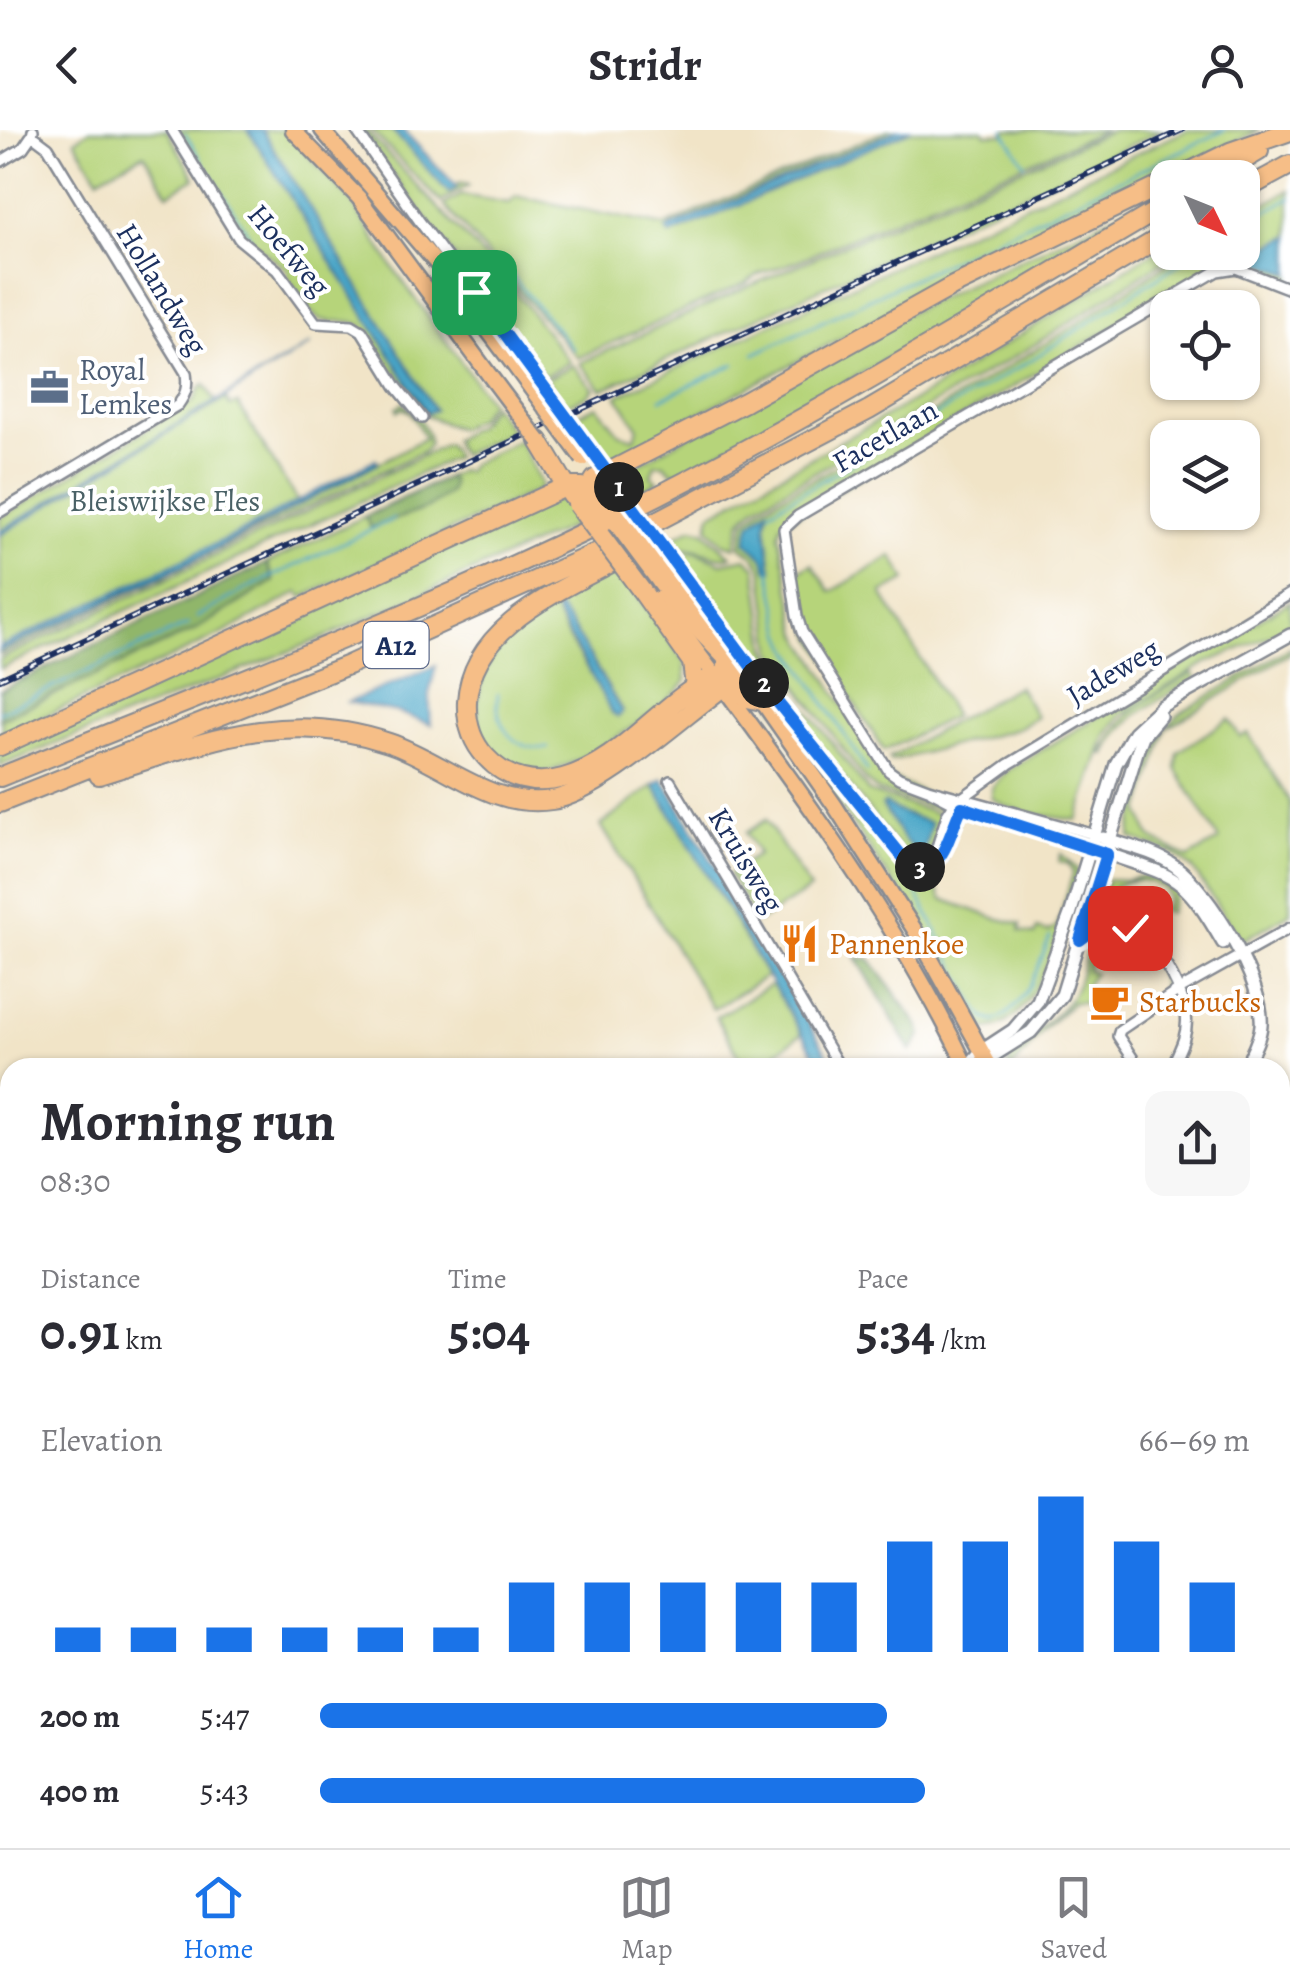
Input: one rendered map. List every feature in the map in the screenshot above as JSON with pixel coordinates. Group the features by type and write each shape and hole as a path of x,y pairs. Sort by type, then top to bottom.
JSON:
{"highway":[{"path":"1214,160 1290,133"},
{"path":"1243,160 1290,133"},
{"path":"1260,181 1290,165"},
{"name":"A12","path":"0,746 546,496 583,485 757,396 938,294 1150,191"},
{"name":"A12","path":"0,777 350,638 607,521 732,458 878,377 1150,215"},
{"name":"A12","path":"0,803 428,631 598,552 760,470 1150,244"},
{"path":"538,441 583,485 725,668 756,696"},
{"name":"A12","path":"725,668 594,763 570,776 545,781 520,779 496,767 478,747 468,720 468,689 476,668 508,626 548,598 674,527 760,470"},
{"path":"660,580 695,672 695,688"},
{"name":"A12","path":"21,794 102,774 229,734 296,727 342,731 389,743 500,796 525,801 553,800 600,779 725,668"}],"main road":[{"path":"293,130 359,198 538,441"},
{"path":"322,130 520,363 588,456 583,485 609,532 660,580"},
{"path":"583,485 635,519 660,580"},
{"path":"756,696 746,718 898,938 962,1058"},
{"path":"756,696 908,920 985,1058"}],"street":[{"name":"Hoefweg","path":"172,130 239,239 277,270 316,323 352,325 362,331 396,386 422,418"},
{"path":"356,130 520,363"},
{"path":"0,162 23,148 32,133"},
{"name":"Hollandweg","path":"0,512 178,404 186,395 186,374 48,147 32,133"},
{"name":"Facetlaan","path":"1093,842 960,803 889,771 806,641 797,616 784,533 787,525 1217,271 1236,268 1290,289"},
{"path":"660,580 756,696 915,866 932,866 943,855 960,803"},
{"name":"Jadeweg","path":"960,803 1009,764 1290,594"},
{"path":"988,1058 1038,1001 1124,746 1162,706 1290,635"},
{"path":"989,1058 1031,1032 1057,1003 1068,981 1144,736 1183,697"},
{"name":"Kruisweg","path":"670,781 834,1058"},
{"path":"1093,842 1180,881 1202,906 1258,997 1260,1035 1249,1058"},
{"path":"1080,940 1101,924 1109,924 1130,928 1158,952 1187,1016 1175,1058"},
{"path":"1133,1058 1118,1032 1178,990 1290,928"}],"green space":[{"path":"90,130 167,130 195,178 168,194 144,154 98,178 75,140"},
{"path":"176,130 248,130 427,413 434,410 262,130 284,130 351,201 394,269 490,402 477,419 458,429 425,415 361,325 315,316 287,270 239,232"},
{"path":"361,130 506,280 570,362 544,376"},
{"path":"371,130 392,130 449,192 460,183 469,185 441,202"},
{"path":"888,130 898,130 670,227 670,235 911,130 983,130 986,134 1004,134 1007,130 1105,130 759,274 578,358 444,205 461,195 509,203 516,196 664,226"},
{"path":"1113,130 1163,130 610,386 601,389 580,363 749,286"},
{"path":"1187,130 1260,130 1198,160 1150,160 1150,183 976,267 604,461 574,416 597,406 620,434 635,438 638,427 617,396"},
{"path":"1290,190 1290,284 1255,270 1260,270 1260,207"},
{"path":"1150,199 864,372 679,473 673,473 664,464 655,464 651,475 658,481 633,496 617,476 907,313"},
{"path":"1150,254 1150,270 1031,347 755,507 741,521 735,547 723,543 708,528 711,514 927,393"},
{"path":"1158,270 1209,270 1175,290 1150,290 1150,305 781,525 779,535 799,634 885,772 934,798 945,811 878,791 866,781 773,651 762,568 740,545 745,522 761,508 935,411"},
{"path":"573,365 594,389 565,406 546,379"},
{"name":"Bleiswijkse Fles","path":"205,385 216,402 195,417 226,399 230,406 238,404 297,501 257,525 0,648 0,518 194,401"},
{"path":"403,403 428,434 429,444 424,451 0,655 0,651 245,535 425,438 410,412 402,408 398,411"},
{"path":"492,405 512,431 461,455 453,440 477,425"},
{"path":"519,440 541,484 539,490 303,597 299,592 222,634 0,737 0,719 195,630 274,581 267,563 462,470 466,472 471,464"},
{"path":"447,444 456,457 0,669 0,659"},
{"path":"449,477 450,492 428,508 371,528 365,517"},
{"path":"564,492 584,521 328,636 0,766 0,752"},
{"path":"692,528 704,531 731,556 673,550 666,541"},
{"path":"694,551 722,563 746,558 756,567 767,648 781,674 770,686 674,555"},
{"path":"892,556 906,580 882,593 954,716 884,751 814,639 804,613 797,572 812,564 831,592"},
{"path":"267,563 274,581 195,630 0,719 0,690"},
{"path":"617,567 685,662 686,681 639,722 573,762 538,773 514,769 497,758 485,743 479,724 481,683 490,663 502,645 528,622","holes":["558,608 622,711 617,715 569,640 555,611"]},
{"path":"1290,601 1290,627 1204,664 1120,716 1106,735 1077,820 1021,811 992,798 992,788 1007,771"},
{"path":"1290,648 1290,653 1166,729 1184,711"},
{"path":"1193,673 1196,678 1132,719 1103,754 1128,714"},
{"path":"788,684 869,792 944,816 928,859 913,859 894,842 773,689"},
{"path":"1018,686 1037,717 1014,730 891,761 889,758"},
{"path":"772,704 904,865 933,877 942,899 1021,924 1020,931 1035,935 1037,929 1048,932 1057,927 1073,873 1068,864 1059,861 1061,854 1079,871 1047,964 1021,1009 1005,1023 987,1029 970,1019 912,912"},
{"path":"1229,719 1240,737 1248,733 1290,802 1290,913 1241,941 1193,869 1174,854 1131,838 1149,763 1166,729 1140,811 1150,837 1188,858 1219,840 1176,769 1178,752"},
{"path":"654,785 767,976 713,1009 601,825"},
{"path":"766,820 810,889 758,922 729,874 758,854 746,833"},
{"path":"1159,878 1176,890 1169,913 1163,911 1168,899 1165,889 1134,881 1115,887 1104,917 1093,925 1107,879"},
{"path":"1101,929 1115,929 1137,944 1100,933 1087,970 1094,973 1086,985 1088,1003 1073,1002 1020,1058 1011,1058 1071,997 1094,937"},
{"path":"856,957 870,959 919,1026 922,1034 911,1051"},
{"path":"1154,963 1169,988 1164,994 1161,979"},
{"path":"772,984 802,1034 777,1052 781,1058 740,1058 716,1017"}],"water":[{"path":"248,130 262,130 435,410 427,413"},
{"path":"392,130 403,130 457,187 449,193"},
{"path":"898,130 911,130 670,235 666,230"},
{"path":"1290,236 1290,274 1260,262 1260,250"},
{"path":"311,344 0,535 0,531"},
{"path":"376,459 377,463 202,556 0,651 0,647 242,531"},
{"path":"768,509 766,525 772,570 746,542 750,524"},
{"path":"558,608 622,712 618,717 555,610"},
{"path":"436,666 429,694 431,725 397,712 348,702"},
{"path":"663,779 830,1058 817,1058 654,785"},
{"path":"882,805 931,823 924,850 919,853 904,840"}],"waterway":[{"path":"1003,130 1025,164"},
{"path":"754,354 1225,130"},
{"path":"185,134 252,240"},
{"path":"1260,215 1290,198"},
{"path":"498,259 573,349"},
{"path":"769,511 1028,362 1169,270"},
{"path":"661,399 735,364"},
{"path":"197,617 244,590 393,519"},
{"path":"770,569 789,647 868,772"},
{"path":"0,712 189,624"},
{"path":"498,694 499,717 509,735 525,745 548,748"},
{"path":"906,872 985,1018 994,1021 1015,1007 1030,985 1050,937"}],"railway":[{"path":"0,679 1182,130"}],"place":[{"name":"Royal Lemkes","path":"49,387"},
{"name":"Pannenkoe","path":"799,944"},
{"name":"Starbucks","path":"1109,1002"}],"route":[{"path":"474,292 778,703 906,861 922,868 932,866 943,855 962,807 1107,854 1080,940 1101,924 1130,928"}]}
